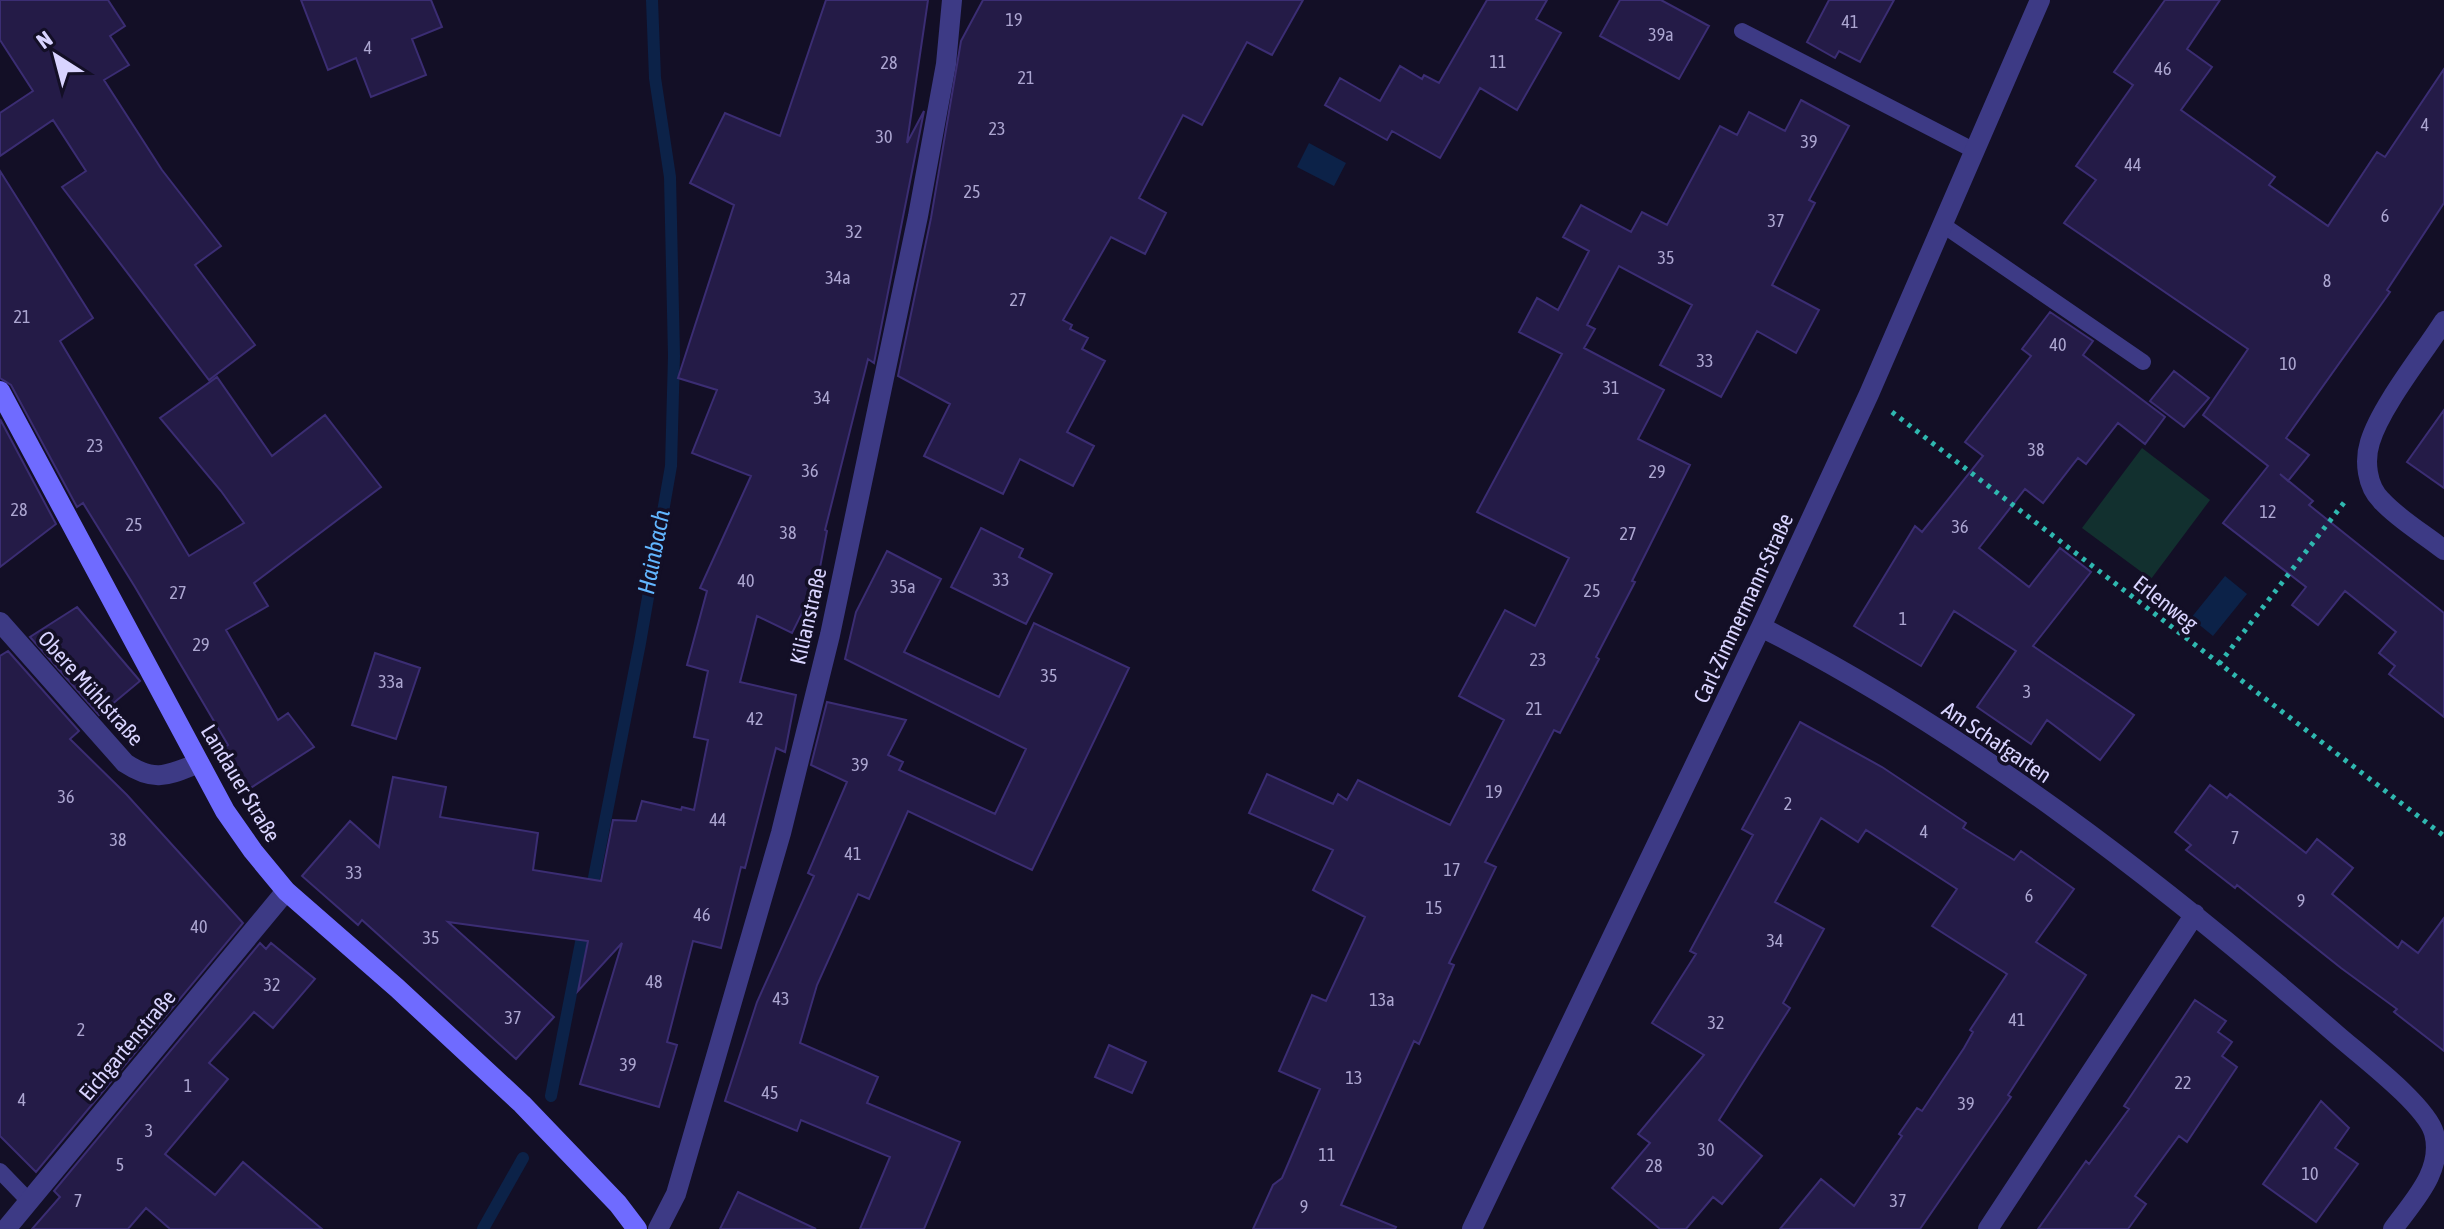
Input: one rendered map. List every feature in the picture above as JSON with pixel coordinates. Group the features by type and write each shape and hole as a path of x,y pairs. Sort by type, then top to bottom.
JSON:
{"main road":[{"name":"Landauer Straße","path":"0,391 225,811 253,851 286,891 511,1094 580,1164 637,1229"}],"street":[{"name":"Kilianstraße","path":"658,1229 681,1179 781,833 830,635 918,216 946,64 952,0"},
{"name":"Carl-Zimmermann-Straße","path":"1472,1229 1761,627 1869,394 2040,0"},
{"path":"2444,321 2378,423 2368,445 2369,483 2380,500 2444,550"},
{"name":"Obere Mühlstraße","path":"0,622 125,763 138,772 155,777 199,763"},
{"name":"Am Schafgarten","path":"1761,627 1869,686 2119,856 2195,914 2391,1081 2421,1112 2434,1131 2436,1151 2434,1171 2393,1229"},
{"name":"Eichgartenstraße","path":"6,1229 286,891"},
{"path":"1988,1229 2195,914"}],"lane":[{"path":"1742,31 1975,151"},
{"path":"1943,225 2143,362"},
{"path":"0,1171 29,1201"}],"path":[{"name":"Erlenweg","path":"1869,394 2444,836"},
{"path":"2219,664 2347,499 2369,483"}],"green space":[{"path":"2142,448 2210,500 2151,579 2082,528"}],"water":[{"path":"1309,143 1346,163 1334,186 1297,167"},
{"path":"2225,576 2247,594 2213,636 2191,618"}],"building":[{"path":"0,0 108,0 125,26 110,36 129,65 104,80 162,170 221,246 195,265 255,345 209,380 62,187 86,171 53,120 0,156 0,113 33,91 0,40"},
{"path":"301,0 431,0 442,27 412,39 426,75 371,97 356,58 328,70"},
{"path":"826,0 928,0 907,143 924,111 874,363 868,359 825,530 817,583 792,633 757,616 740,682 796,695 785,752 776,748 721,948 693,941 667,1042 677,1045 659,1107 580,1084 622,943 578,991 588,941 448,922 554,1017 516,1059 362,920 358,925 302,876 350,821 379,847 393,777 446,787 440,817 538,833 533,870 601,881 613,820 636,821 642,801 694,810 708,740 694,737 708,671 687,665 707,591 700,588 751,476 692,453 717,390 678,378 734,205 690,183 725,113 780,136"},
{"path":"983,0 1303,0 1272,55 1247,42 1202,125 1183,115 1139,198 1166,213 1145,254 1111,237 1063,320 1072,325 1070,329 1088,338 1082,349 1105,361 1067,432 1094,446 1073,486 1020,459 1003,494 924,456 950,404 898,376 931,218 961,41"},
{"path":"1487,0 1547,0 1536,19 1561,33 1517,110 1480,88 1440,158 1392,131 1387,140 1325,105 1340,78 1380,101 1400,66 1422,79 1424,75 1439,83"},
{"path":"1620,0 1661,0 1709,26 1679,79 1600,36"},
{"path":"1829,0 1894,0 1860,62 1839,51 1835,58 1807,42"},
{"path":"2165,0 2220,0 2187,49 2212,67 2181,110 2275,177 2269,185 2328,226 2377,152 2385,157 2444,69 2444,203 2387,290 2390,292 2286,438 2309,455 2288,481 2313,501 2309,505 2444,613 2444,717 2389,674 2395,666 2379,653 2396,632 2345,591 2318,625 2292,605 2306,587 2223,523 2268,466 2203,415 2248,349 2064,223 2096,180 2076,166 2133,85 2114,72"},
{"path":"1801,100 1849,126 1809,200 1815,203 1772,285 1819,310 1796,353 1757,331 1721,397 1660,365 1692,305 1619,266 1587,325 1595,329 1584,348 1664,390 1638,439 1690,465 1596,657 1599,659 1560,733 1554,730 1485,862 1496,867 1449,963 1454,965 1419,1044 1414,1041 1341,1205 1396,1227 1253,1229 1273,1185 1282,1178 1320,1089 1279,1071 1312,995 1326,1001 1365,917 1313,890 1333,850 1249,813 1267,774 1333,804 1338,794 1347,800 1358,780 1450,825 1504,720 1459,696 1505,610 1535,626 1569,558 1477,512 1562,354 1519,332 1537,298 1558,310 1589,251 1563,237 1581,205 1631,232 1642,212 1667,225 1720,126 1737,135 1749,112 1785,131"},
{"path":"0,171 93,318 60,341 189,556 244,523 160,418 217,377 272,456 325,415 381,487 254,583 268,606 226,630 278,720 288,713 314,747 249,789 225,747 228,745 135,587 83,503 77,507 11,385 0,378"},
{"path":"2050,312 2093,341 2083,355 2165,417 2145,444 2118,423 2086,464 2078,458 2043,503 2025,489 1979,548 2029,587 2060,548 2091,572 2033,646 2134,715 2100,760 2047,720 2031,744 1977,707 2016,651 1954,611 1921,666 1854,626 1915,526 1922,532 1983,456 1965,442 2031,356 2022,349"},
{"path":"2174,371 2209,398 2184,427 2150,401"},
{"path":"2444,410 2444,488 2407,462"},
{"path":"0,419 56,524 0,567"},
{"path":"981,528 1023,549 1019,557 1052,574 1026,624 951,587"},
{"path":"887,551 941,579 904,652 999,697 1034,623 1129,668 1032,870 908,811 869,899 858,894 817,985 800,1043 878,1077 867,1103 960,1142 924,1229 860,1229 890,1157 801,1120 797,1131 725,1101 757,1002 814,876 808,873 847,782 811,765 827,702 906,720 888,755 903,762 899,770 995,814 1026,749 845,659 856,612"},
{"path":"77,607 140,681 99,715 30,637"},
{"path":"8,651 79,731 70,739 127,795 243,923 36,1172 0,1136 0,656"},
{"path":"375,653 420,668 396,739 352,725"},
{"path":"1800,722 1882,767 1966,823 1963,828 2014,860 2021,851 2074,889 2036,942 2086,975 2008,1095 2011,1097 1920,1229 1780,1229 1821,1179 1854,1206 1902,1136 1899,1134 1917,1108 1922,1111 1964,1048 1973,1032 1970,1030 2007,974 1932,926 1957,889 1866,830 1858,842 1821,818 1775,902 1824,929 1783,1003 1790,1008 1719,1120 1762,1156 1722,1204 1713,1197 1686,1229 1660,1229 1612,1188 1650,1143 1638,1134 1704,1055 1652,1023 1696,954 1690,951 1753,835 1742,829"},
{"path":"2210,785 2227,798 2230,794 2306,853 2317,839 2353,868 2332,894 2398,948 2402,941 2418,953 2444,918 2444,1051 2394,1012 2397,1009 2237,885 2235,888 2186,850 2191,845 2175,832"},
{"path":"260,943 266,949 271,943 315,979 273,1028 254,1012 209,1063 228,1079 165,1154 215,1195 243,1162 322,1229 170,1229 146,1208 128,1229 32,1229 60,1197 54,1191"},
{"path":"2195,1000 2226,1021 2218,1032 2232,1042 2222,1056 2237,1067 2187,1142 2179,1136 2135,1196 2146,1204 2128,1229 2038,1229 2086,1161 2089,1164 2129,1109 2124,1106"},
{"path":"1109,1045 1146,1062 1132,1093 1095,1077"},
{"path":"2321,1101 2349,1128 2335,1148 2358,1164 2316,1222 2263,1184"},
{"path":"738,1192 816,1229 720,1229"}],"waterway":[{"name":"Hainbach","path":"591,893 671,466 674,356 670,177 655,78 652,0"},
{"name":"Hainbach","path":"551,1096 584,927"},
{"name":"Hainbach","path":"483,1229 523,1158"}]}
